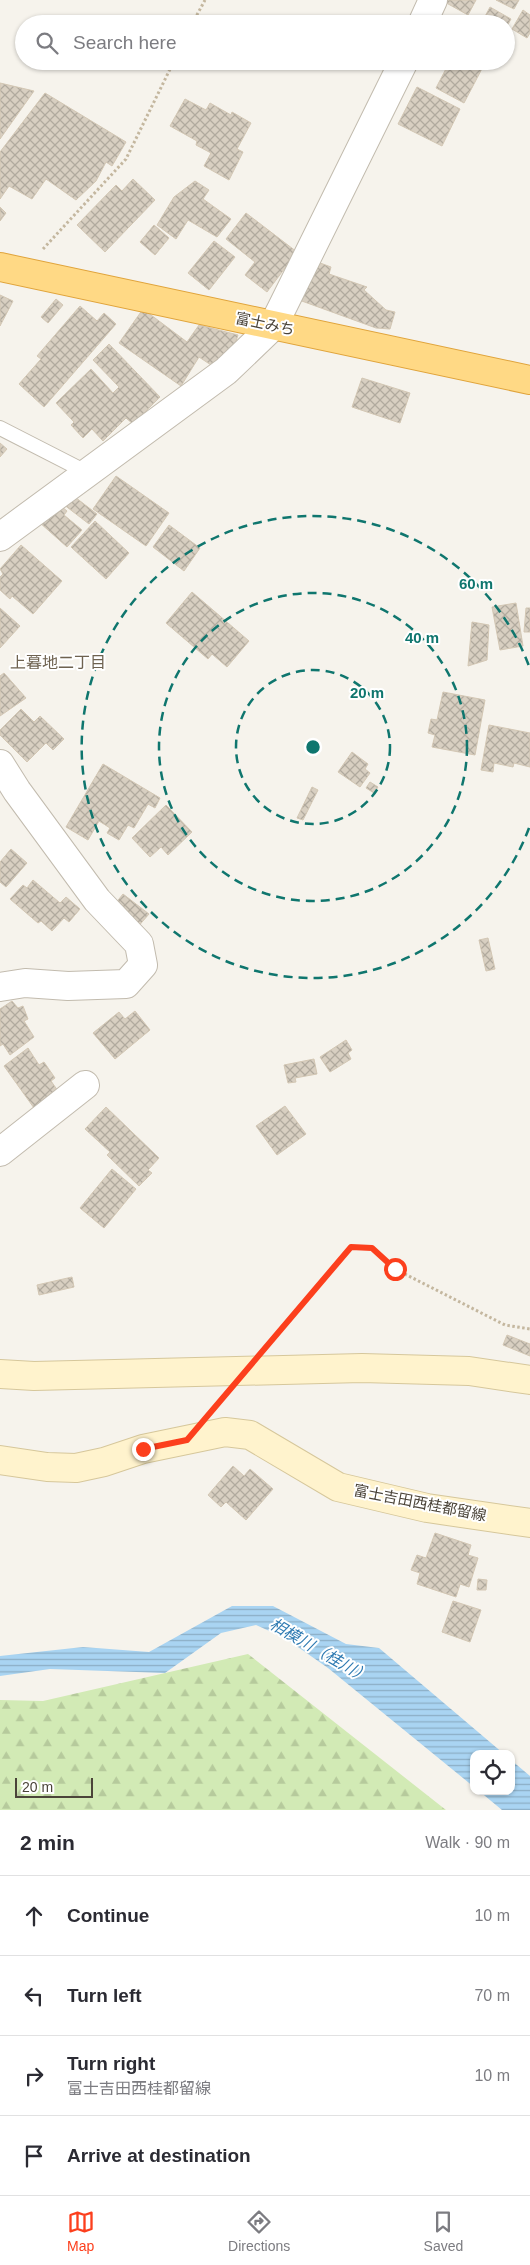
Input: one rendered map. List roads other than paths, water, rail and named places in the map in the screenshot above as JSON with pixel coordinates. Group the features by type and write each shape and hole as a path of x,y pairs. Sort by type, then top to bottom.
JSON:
{"highway":[{"name":"富士みち","path":"11,270 530,380"}],"main road":[{"path":"0,1374 34,1376 362,1368 469,1371 530,1380"},
{"name":"富士吉田西桂都留線","path":"0,1460 47,1467 76,1468 104,1462 143,1449 225,1432 242,1434 250,1435 338,1487 427,1508 530,1523"}],"street":[{"path":"426,15 433,0"},
{"path":"0,537 226,371 273,326 400,70"},
{"path":"0,764 17,791 97,900 139,944 143,964 126,984 68,986 25,983 0,987"},
{"path":"0,1152 85,1086"}],"lane":[{"path":"0,428 88,473"}],"water":[{"name":"相模川（桂川）","path":"232,1606 273,1606 346,1644 379,1648 499,1750 470,1750 470,1784 328,1668 285,1638 256,1625 221,1633 165,1673 50,1669 0,1676 0,1656 83,1647 149,1652"},
{"path":"515,1763 530,1776 530,1810 502,1810 484,1795 515,1795"}],"district":[{"name":"上暮地二丁目","path":"58,662"}]}
